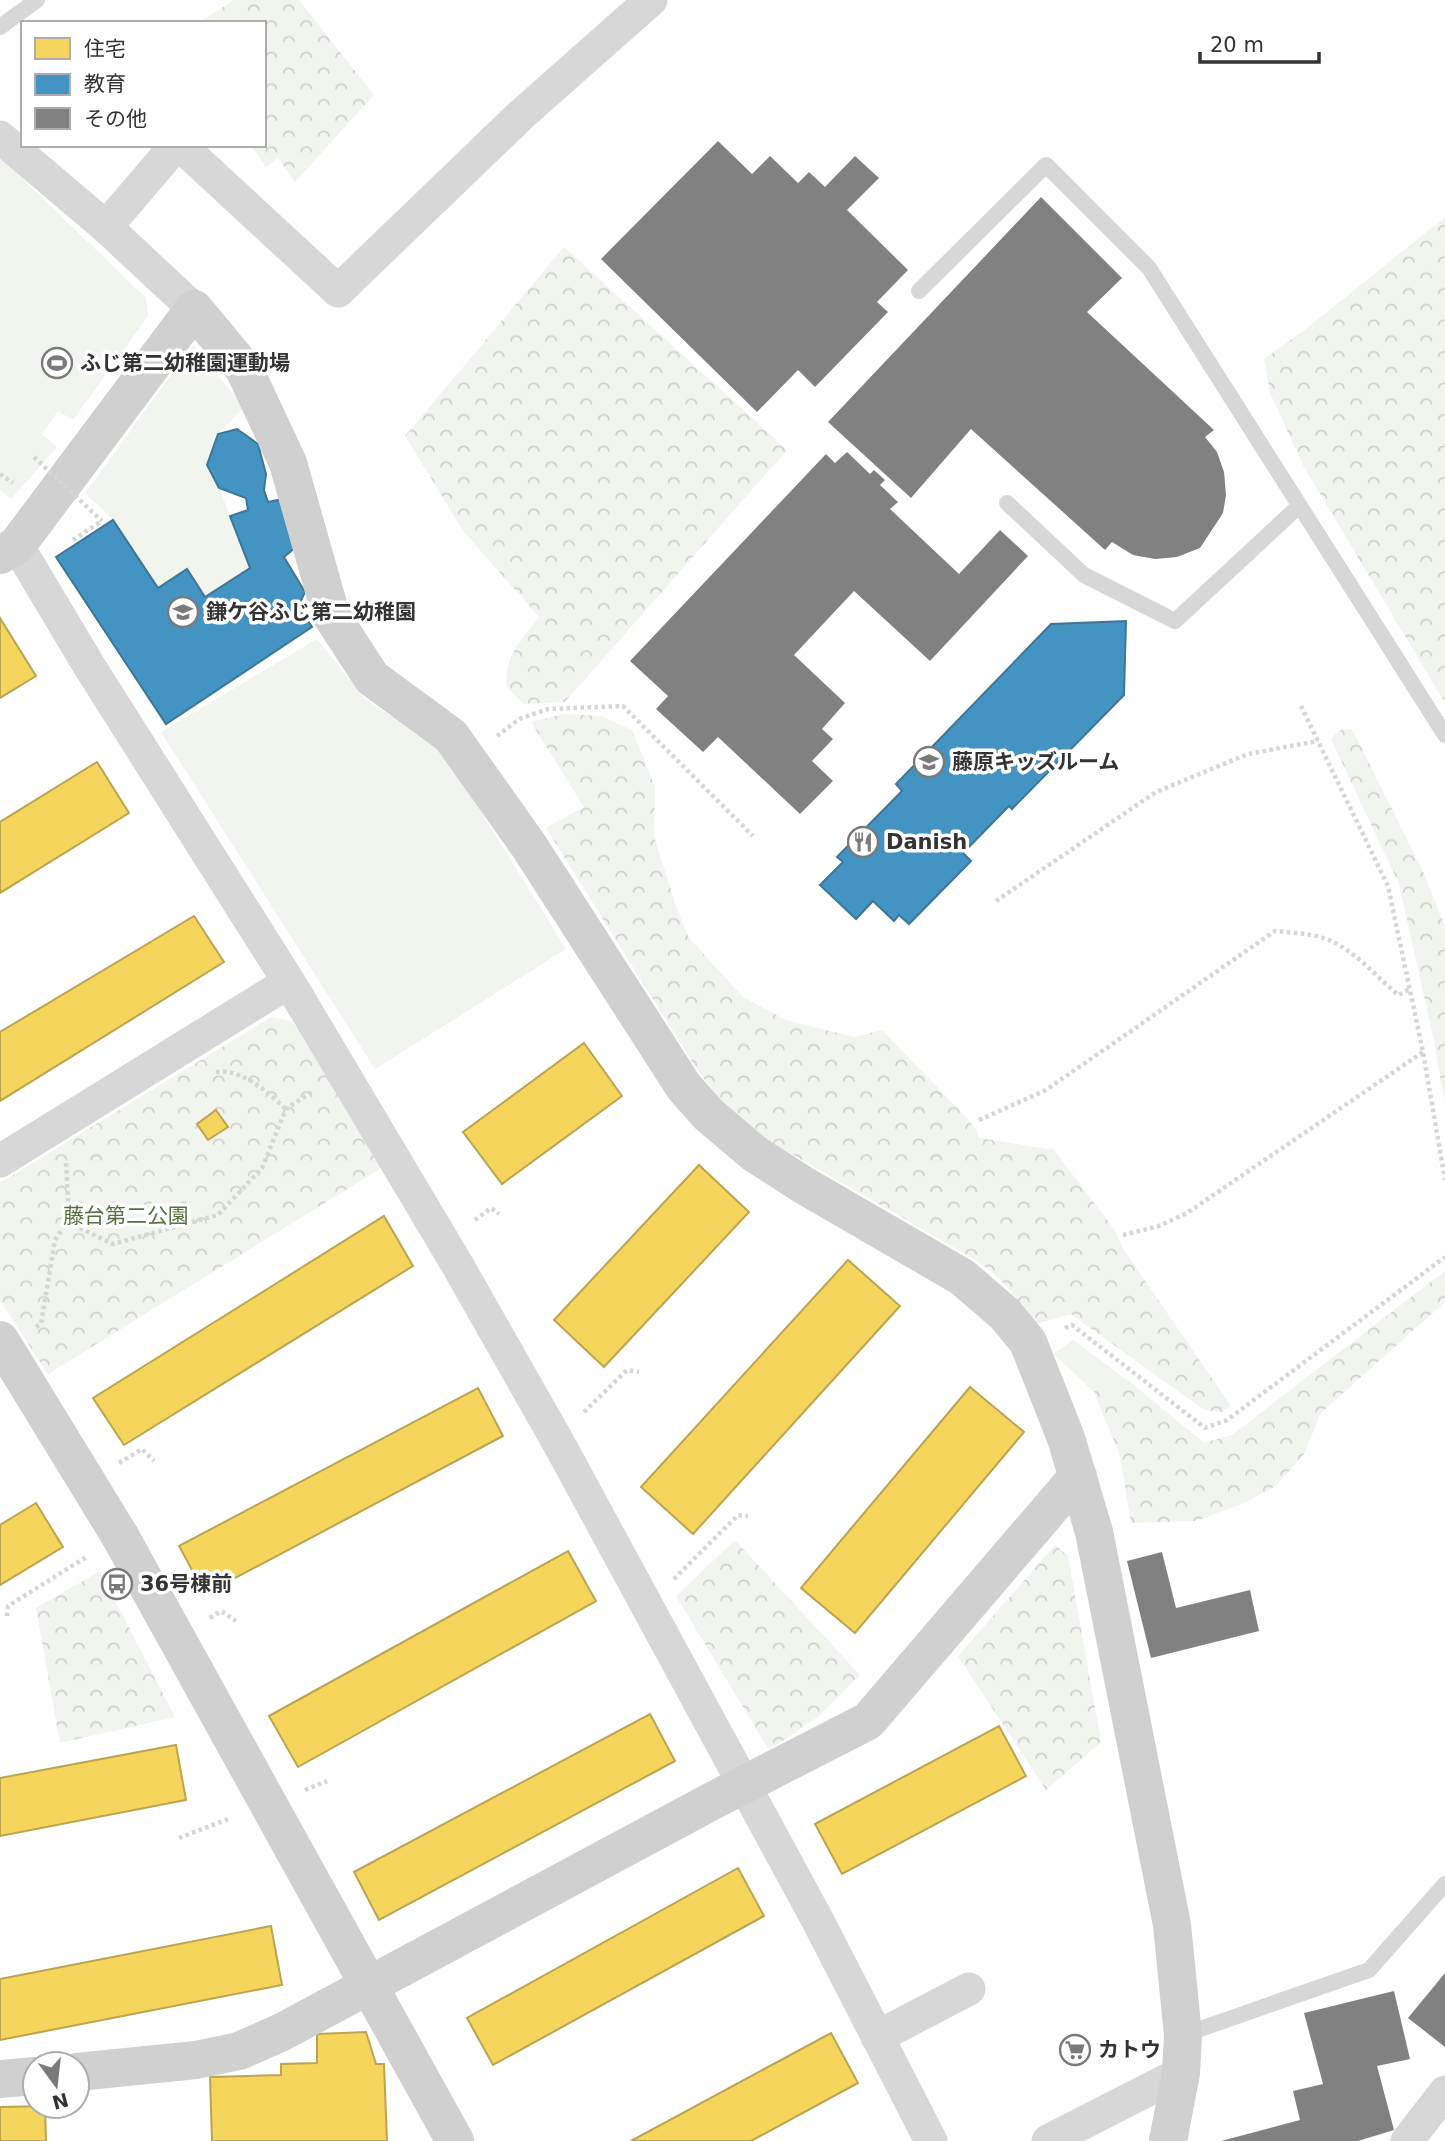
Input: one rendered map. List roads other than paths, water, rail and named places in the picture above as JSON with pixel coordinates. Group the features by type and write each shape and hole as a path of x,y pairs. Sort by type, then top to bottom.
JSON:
{"street":[{"path":"180,147 338,290 521,115 651,0"},
{"path":"0,137 106,227 194,309 244,369 288,463 331,615 372,677 451,736 529,846 684,1087 709,1115 755,1154 804,1186 962,1277 1005,1314 1028,1342 1066,1438 1094,1532 1172,1924 1183,2035 1181,2073 1168,2141"},
{"path":"106,227 176,147"},
{"path":"194,309 8,550 88,664 289,982 458,1266 558,1442 818,1921 931,2141"},
{"path":"0,1161 289,982"},
{"path":"17,1335 120,1536 455,2141"},
{"path":"91,2071 196,2060 239,2051 282,2032 868,1721 1078,1476"},
{"path":"877,2037 969,1989"},
{"path":"1048,2141 1181,2073"},
{"path":"0,2079 21,2077"},
{"path":"1407,2141 1445,2092"}],"lane":[{"path":"0,27 37,0"},
{"path":"919,291 1046,164 1149,268 1445,735"},
{"path":"1007,503 1084,575 1175,621 1299,506"},
{"path":"1183,2035 1369,1970 1445,1884"}],"place":[{"name":"ふじ第二幼稚園運動場","path":"57,363"},
{"name":"鎌ケ谷ふじ第二幼稚園","path":"183,612"},
{"name":"藤原キッズルーム","path":"929,762"},
{"name":"Danish","path":"863,842"},
{"name":"36号棟前","path":"117,1584"},
{"name":"カトウ","path":"1075,2050"}],"park label":[{"name":"藤台第二公園","path":"126,1216"}]}
